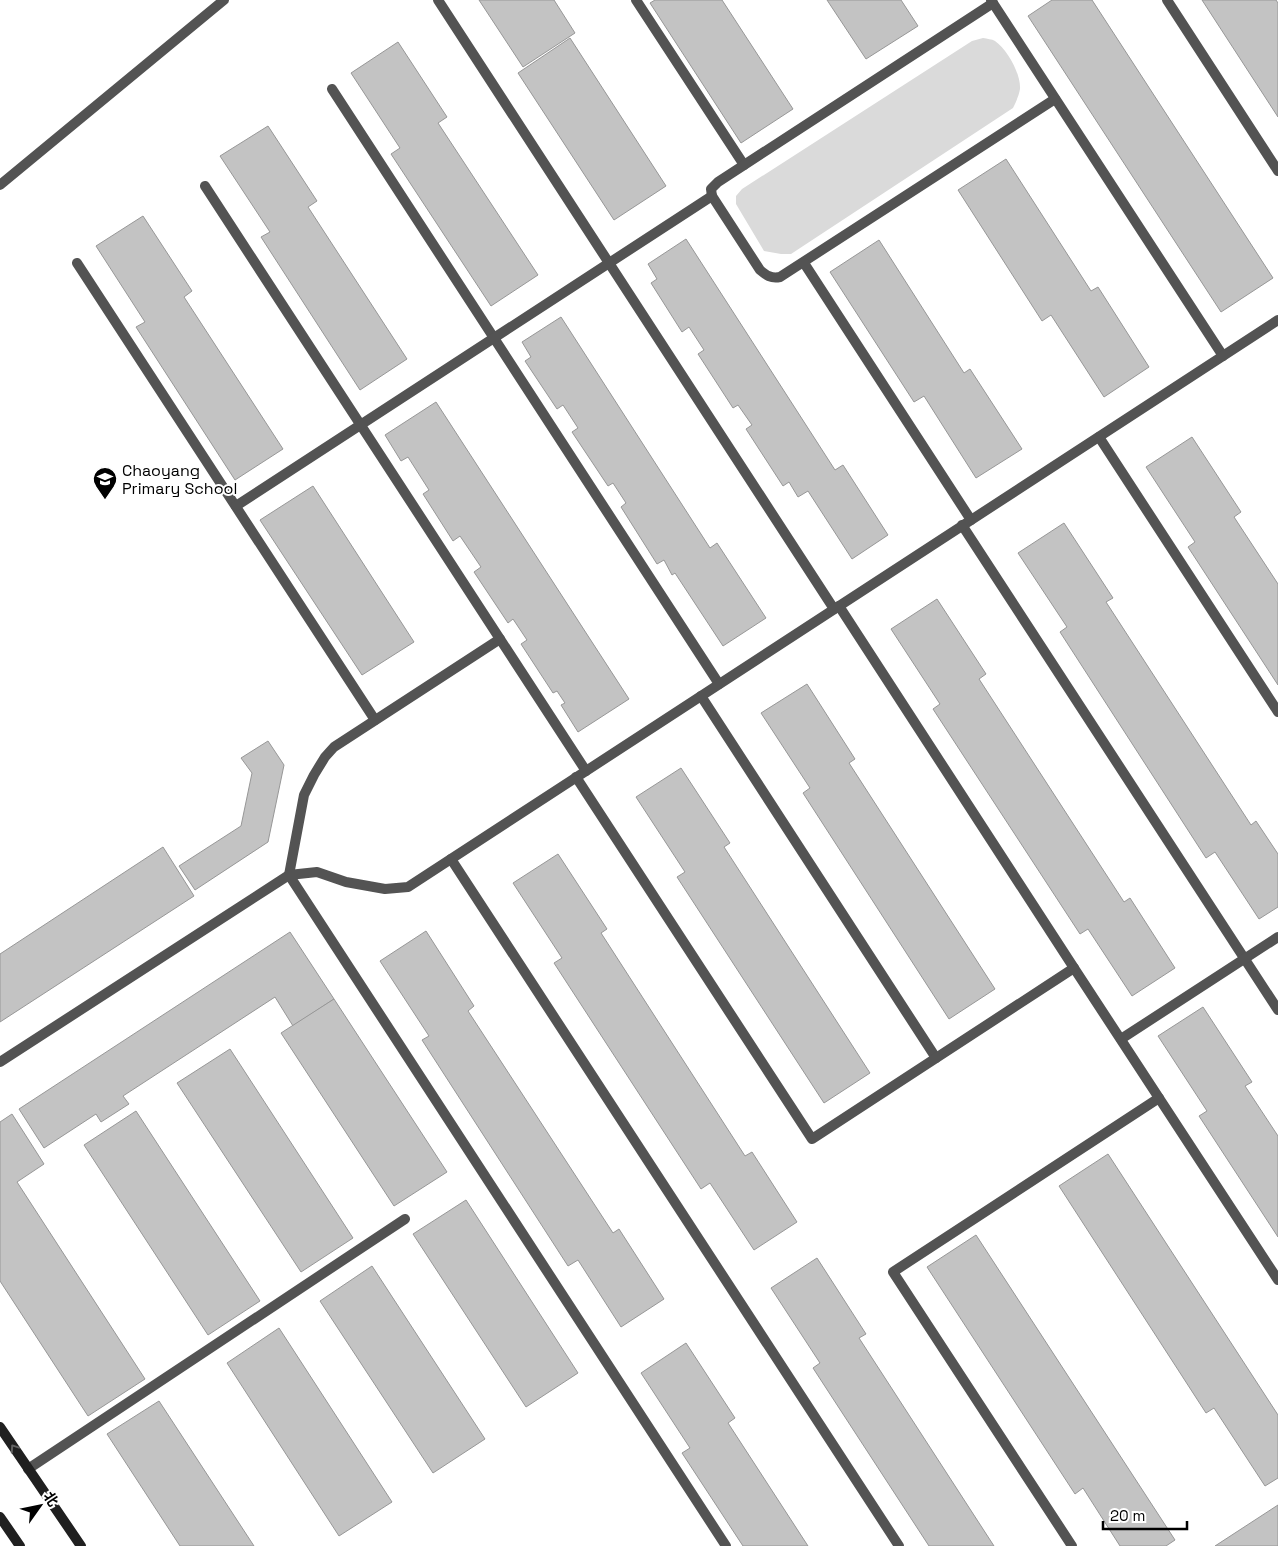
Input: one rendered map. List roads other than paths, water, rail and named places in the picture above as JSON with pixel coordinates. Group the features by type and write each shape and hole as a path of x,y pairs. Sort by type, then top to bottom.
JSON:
{"main road":[{"path":"0,1427 81,1546"},
{"path":"0,1517 20,1546"}],"street":[{"path":"0,185 224,0"},
{"path":"438,0 1278,1280"},
{"path":"636,0 744,165"},
{"path":"1167,0 1278,170"},
{"path":"1055,99 780,277 775,278 766,275 760,270 712,196 711,189 718,182 992,2 1223,356"},
{"path":"332,89 719,684"},
{"path":"205,186 586,771"},
{"path":"236,506 712,196"},
{"path":"77,263 375,720"},
{"path":"804,263 967,523 1278,1010"},
{"path":"0,1062 289,875 317,872 346,882 385,889 408,887 1278,320"},
{"path":"1099,437 1278,712"},
{"path":"500,639 334,747 325,757 304,795 289,875 726,1546"},
{"path":"700,696 936,1058"},
{"path":"576,777 812,1139 1074,968"},
{"path":"451,859 899,1546"},
{"path":"1121,1039 1278,937"},
{"path":"1072,1546 893,1272 1160,1098"},
{"path":"28,1469 405,1219"}],"place":[{"name":"Chaoyang Primary School","path":"105,500"}]}
